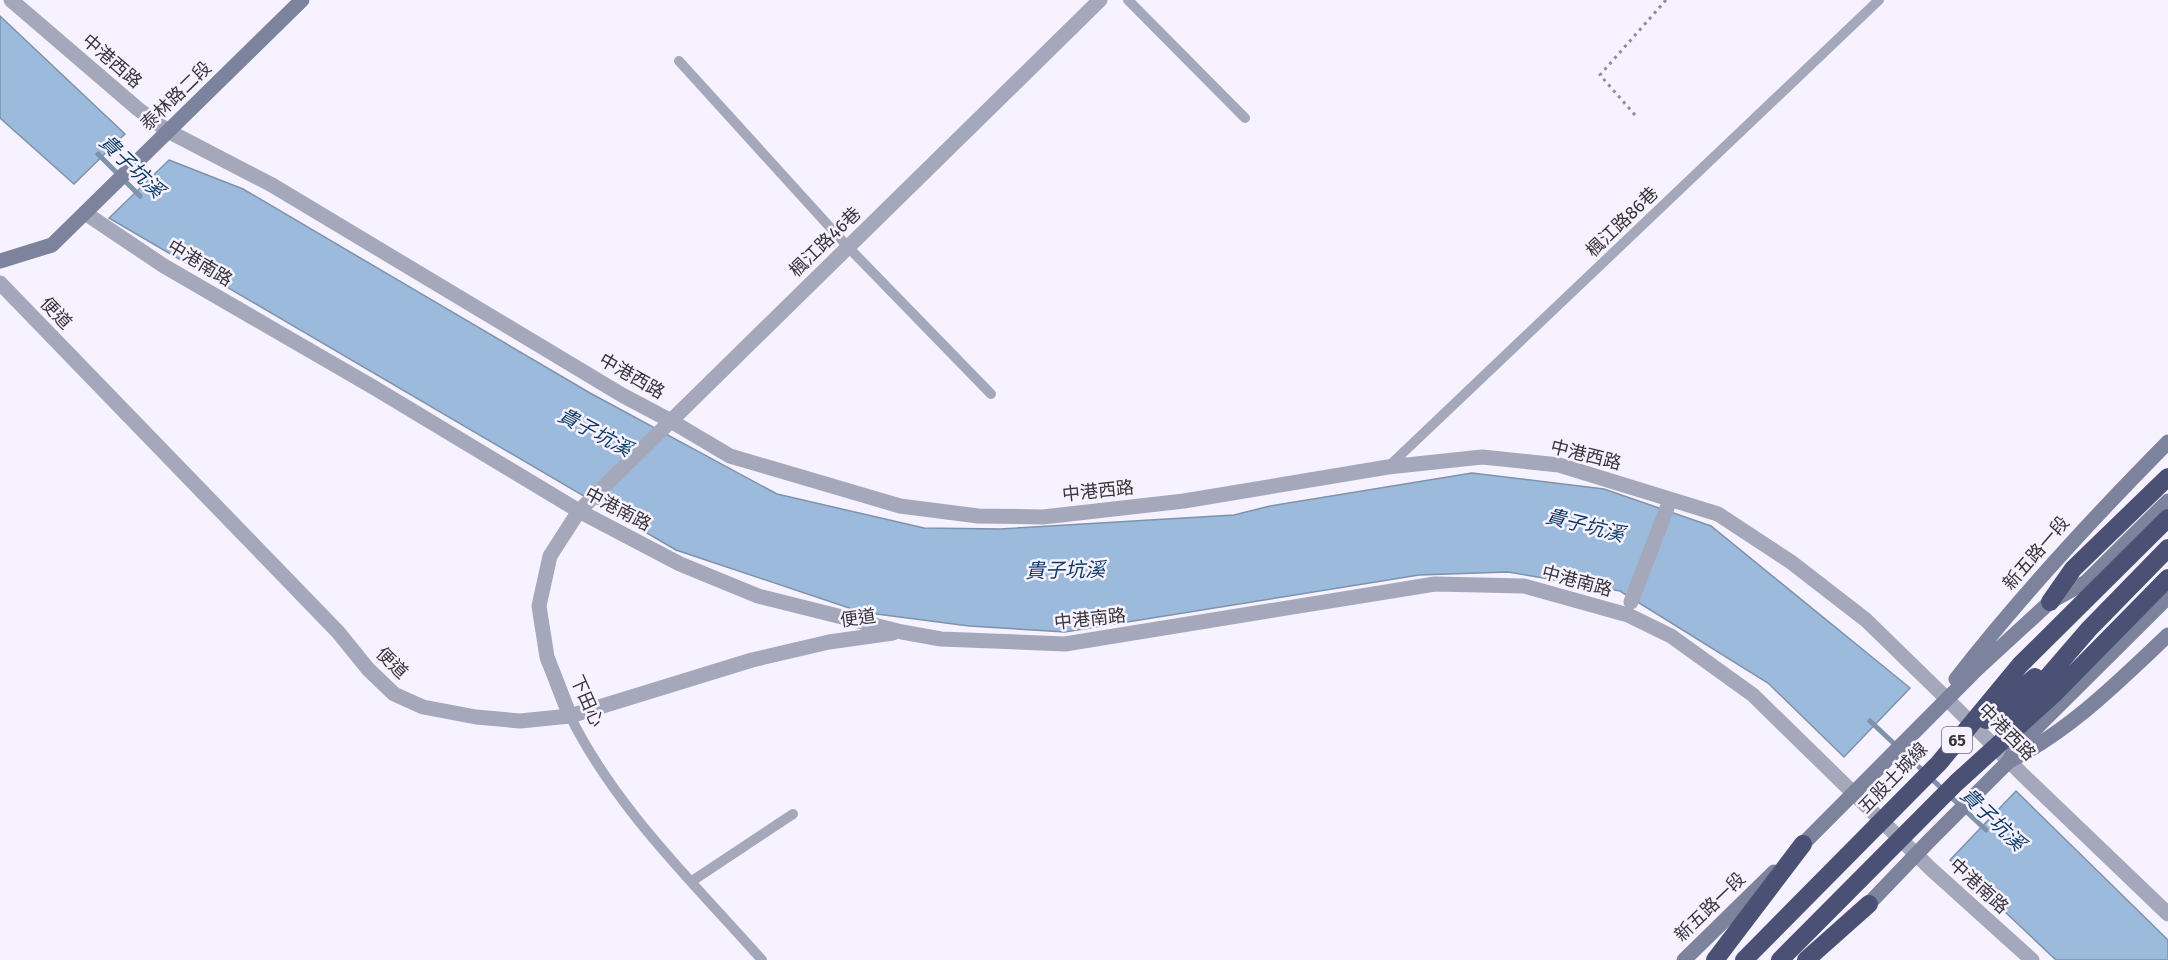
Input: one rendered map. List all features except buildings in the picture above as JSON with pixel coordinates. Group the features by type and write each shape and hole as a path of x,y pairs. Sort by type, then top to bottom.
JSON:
{"highway":[{"path":"2050,602 2073,569 2168,477"},
{"name":"五股土城線","path":"1744,960 1939,763 2020,665 2168,518"},
{"path":"1956,783 2088,630 2168,548"},
{"name":"65","path":"1780,960 1956,783 2055,693 2168,578"},
{"path":"1939,763 2088,630"},
{"path":"1714,960 1803,843"},
{"path":"1806,960 1869,904"}],"main road":[{"name":"泰林路二段","path":"0,261 52,245 302,0"},
{"name":"新五路一段","path":"1947,699 1953,682 1987,639 2086,525 2168,442"},
{"name":"新五路一段","path":"1684,960 1947,699 2050,602 2086,582 2168,501"},
{"path":"2009,762 2015,749 2168,597"},
{"path":"1816,960 1916,854 2009,762 2027,752 2097,702 2168,636"}],"street":[{"name":"中港西路","path":"11,0 138,109 168,131 272,185 622,395 667,425 730,456 900,506 978,516 1043,517 1184,501 1388,468 1482,457 1558,465 1669,503 1718,514 1791,562 1866,620 2009,762 2168,914"},
{"name":"楓江路46巷","path":"583,507 1100,0"},
{"name":"中港南路","path":"89,209 164,266 372,387 680,564 758,596 902,632 941,639 1065,644 1435,584 1524,586 1629,608 1753,695 1916,854 2032,960"},
{"name":"便道","path":"0,284 338,633 368,669 394,694 423,707 476,717 520,721 570,716 752,660 829,642 902,632"},
{"path":"1629,608 1669,503"},
{"name":"下田心","path":"570,716 547,657 539,606 550,556 583,507"}],"lane":[{"path":"1128,0 1245,118"},
{"name":"楓江路86巷","path":"1388,468 1879,0"},
{"path":"679,61 848,247 992,394"},
{"name":"下田心","path":"570,716 580,735 634,816 762,960"},
{"path":"692,881 793,814"}],"path":[{"path":"1635,115 1600,75 1666,0"}],"water":[{"path":"0,16 125,134 74,184 0,118"},
{"path":"169,160 243,189 590,393 777,494 924,528 1000,529 1234,515 1270,506 1472,473 1604,489 1711,526 1910,688 1844,757 1768,683 1620,591 1508,572 1419,575 1065,632 969,626 861,612 676,550 109,218"},
{"path":"2016,791 2168,940 2168,960 2056,960 1950,860"}],"waterway":[{"name":"貴子坑溪","path":"98,154 140,196"},
{"name":"貴子坑溪","path":"1870,721 1986,830"}]}
